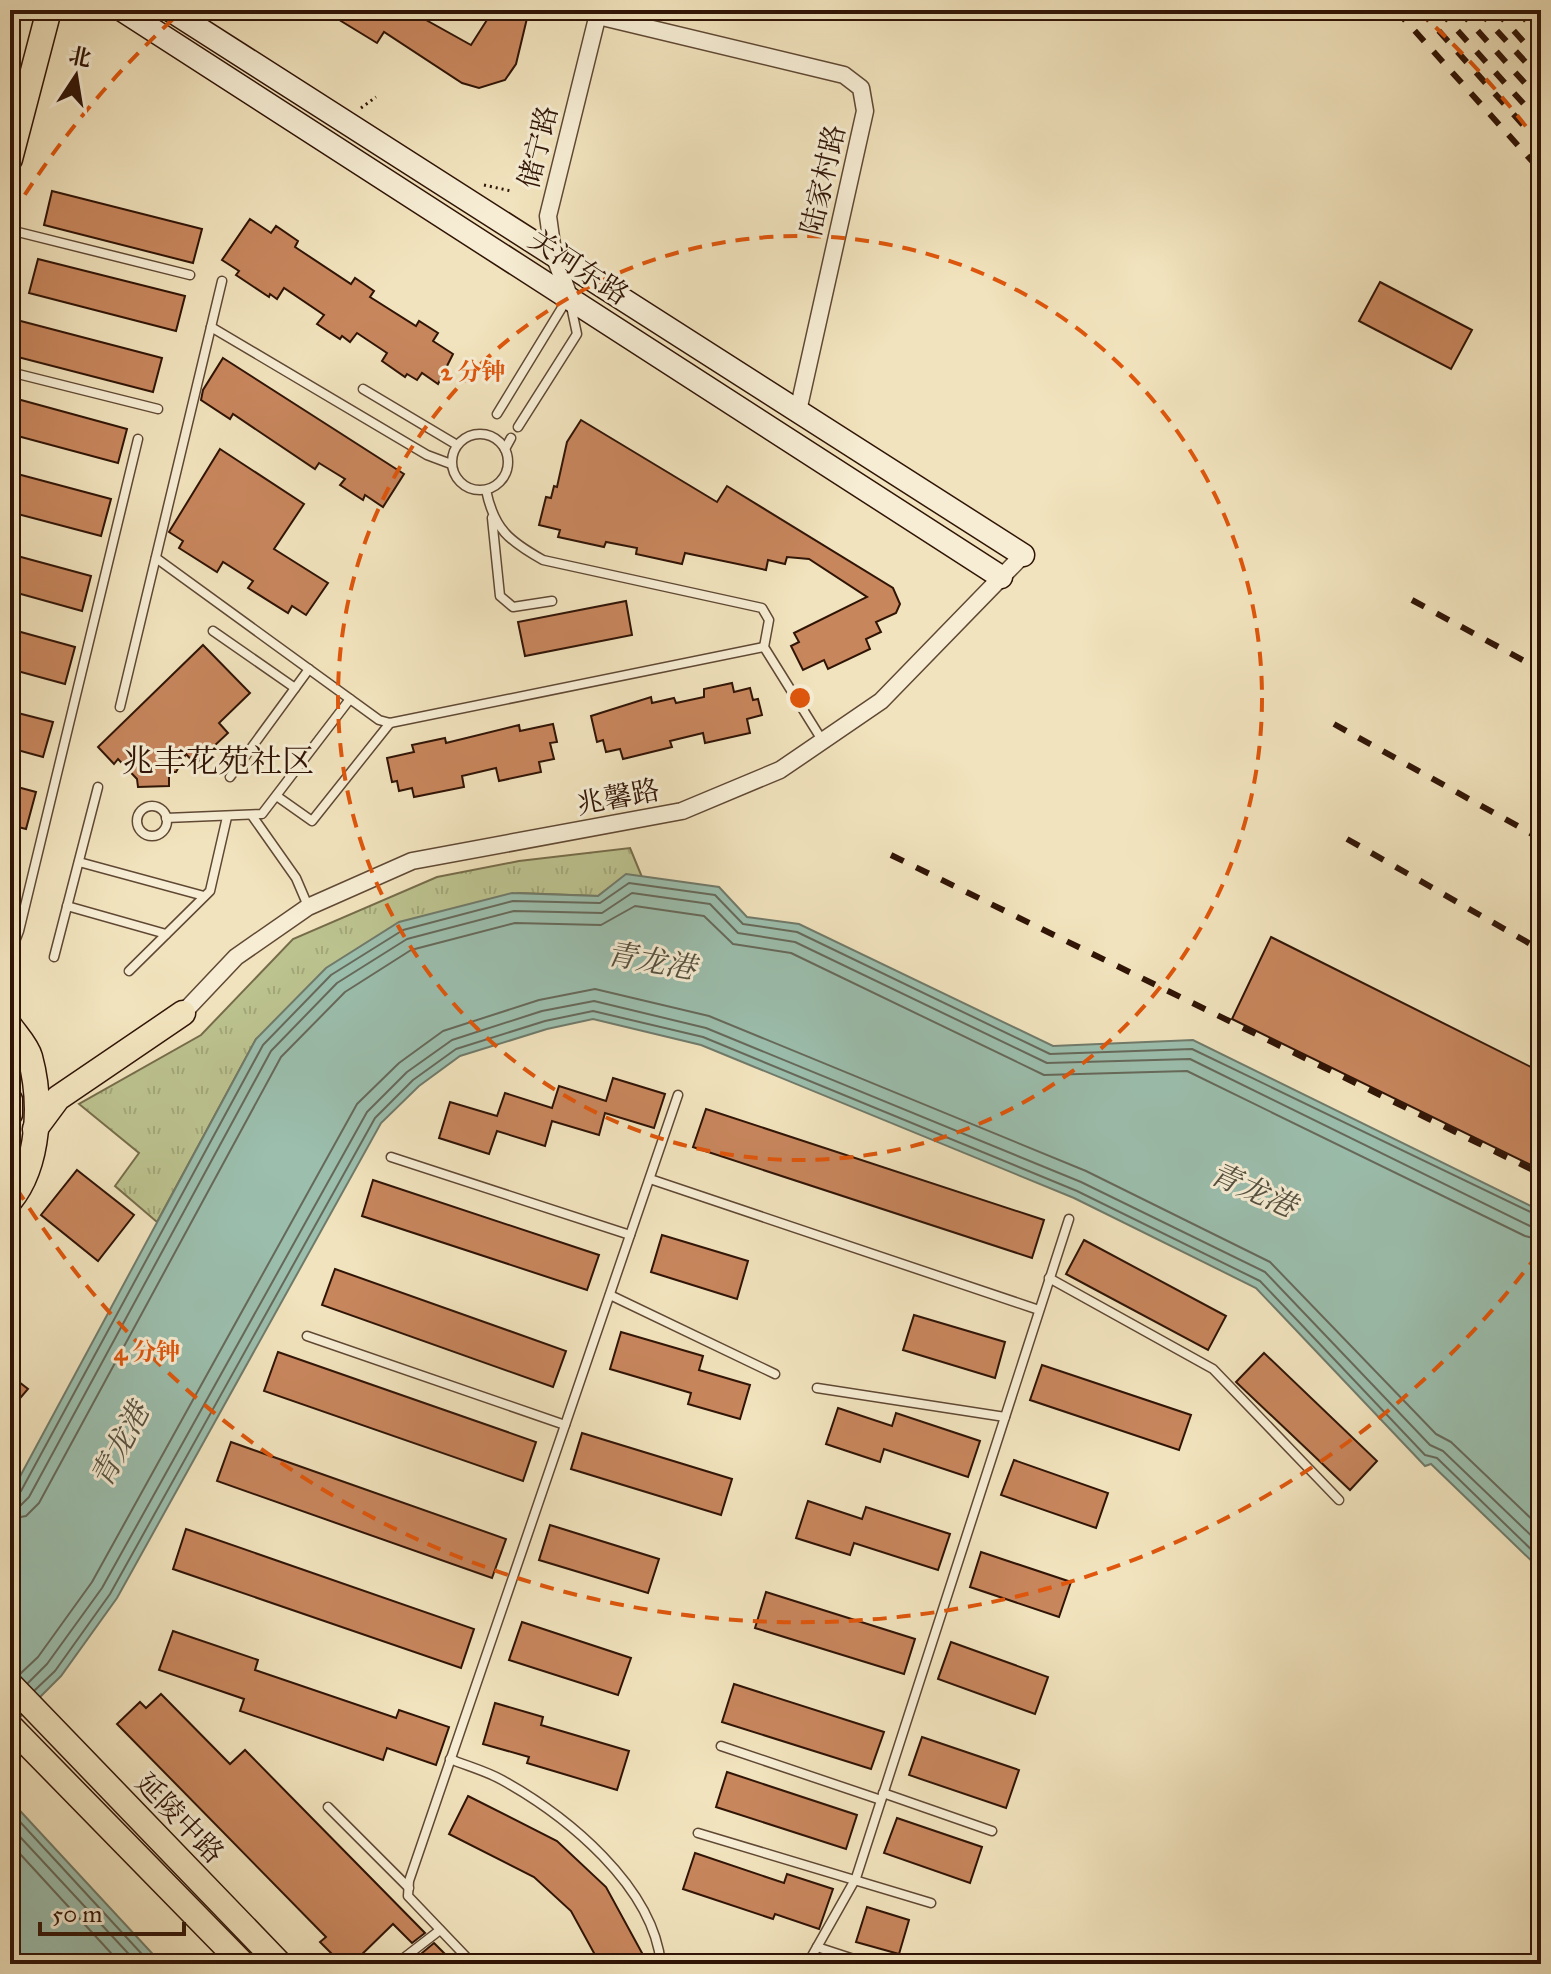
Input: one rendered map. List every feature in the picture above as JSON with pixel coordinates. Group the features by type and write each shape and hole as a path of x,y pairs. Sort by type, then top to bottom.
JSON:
{"main road":[{"path":"10,159 49,10"},
{"name":"关河东路","path":"122,10 1001,577"},
{"name":"关河东路","path":"170,10 1023,555"},
{"path":"35,1129 58,1098 183,1013"},
{"path":"10,1026 30,1054 38,1107 33,1147 10,1201"},
{"path":"10,1100 10,1114"},
{"name":"延陵中路","path":"10,1684 280,1964"},
{"path":"11,1727 56,1796 222,1964"},
{"name":"延陵中路","path":"11,1727 243,1964"}],"street":[{"name":"储宁路","path":"569,296 553,252 548,216 598,13"},
{"name":"陆家村路","path":"598,13 844,75 861,88 865,111 798,411"},
{"name":"兆馨路","path":"183,1013 236,957 308,907 412,861 682,811 780,770 881,701 1023,555"}],"lane":[{"path":"10,230 190,275"},
{"path":"120,707 222,281"},
{"path":"497,414 569,296"},
{"path":"518,427 577,334 569,296"},
{"path":"211,327 427,455 451,464"},
{"path":"10,372 158,409"},
{"path":"363,389 457,445"},
{"path":"490,425 457,445 451,464 459,481 476,490 486,490 506,474 505,449 511,438"},
{"path":"478,434 493,437 505,449"},
{"path":"10,954 138,439"},
{"path":"486,490 492,517 500,596 513,607 552,601"},
{"path":"492,517 515,544 543,560 762,608 769,620 764,647 823,741"},
{"path":"156,558 379,720 390,723 764,647"},
{"path":"213,631 295,688"},
{"path":"230,777 309,669"},
{"path":"166,818 253,817 262,814 350,699"},
{"path":"278,797 312,821 390,723"},
{"path":"54,957 98,787"},
{"path":"129,971 210,891 227,817"},
{"path":"253,817 296,878 308,907"},
{"path":"79,862 204,896"},
{"path":"67,906 166,934"},
{"path":"473,1964 408,1896 409,1888 450,1759 678,1095"},
{"path":"391,1157 630,1235"},
{"path":"650,1179 1039,1310"},
{"path":"795,1964 808,1963 856,1878 1069,1219"},
{"path":"1049,1278 1213,1369 1339,1500"},
{"path":"610,1295 775,1374"},
{"path":"307,1336 565,1425"},
{"path":"817,1388 1005,1417"},
{"path":"721,1746 992,1831"},
{"path":"450,1759 501,1779 567,1824 624,1877 659,1942 661,1964"},
{"path":"328,1807 409,1888"},
{"path":"698,1833 931,1903"},
{"path":"396,1964 440,1930"},
{"path":"817,1947 869,1964"}],"green space":[{"path":"630,848 642,877 626,875 598,896 518,893 256,1039 157,1222 115,1186 139,1153 79,1104 201,1035 293,939 437,877 519,861"}],"water":[{"name":"青龙港","path":"626,874 719,887 747,917 799,924 1053,1046 1193,1040 1541,1211 1541,1570 1431,1464 1425,1466 1256,1288 1074,1198 701,1045 593,1019 547,1029 460,1056 419,1086 381,1123 117,1598 61,1676 10,1727 10,1495 256,1039 326,968 399,922 512,893 598,896"},
{"path":"10,1800 162,1964 10,1964"}],"building":[{"path":"323,10 408,10 471,45 492,12 508,15 509,10 529,10 516,64 505,80 479,88 462,83 384,32 377,43"},
{"path":"52,191 202,229 193,263 44,225"},
{"path":"250,219 271,233 276,226 298,241 295,247 351,284 355,278 374,291 370,297 416,326 419,321 438,333 433,341 453,354 438,384 422,373 417,380 407,374 405,377 382,361 387,353 357,333 350,342 342,336 340,339 317,324 324,315 284,288 277,299 270,294 269,297 236,275 239,271 222,260"},
{"path":"38,259 185,296 176,331 29,293"},
{"path":"1380,282 1472,330 1451,369 1359,321"},
{"path":"13,319 162,358 153,392 10,355"},
{"path":"223,358 404,474 383,507 365,495 363,500 340,485 345,479 319,463 315,469 233,414 230,419 201,400 203,390"},
{"path":"10,397 127,429 118,463 10,434"},
{"path":"581,420 717,502 727,486 893,588 900,604 896,613 876,622 881,632 866,639 870,649 828,669 824,660 803,670 791,646 799,642 794,633 867,597 809,559 787,557 785,564 768,560 766,570 685,553 682,564 636,554 637,548 606,542 604,547 558,537 560,530 539,525 546,497 551,498 554,486 557,487 567,442"},
{"path":"220,449 304,504 274,549 328,583 306,615 292,606 288,613 248,588 253,581 223,562 217,572 179,548 183,541 169,532"},
{"path":"10,472 111,499 101,536 10,512"},
{"path":"10,554 91,576 82,611 10,591"},
{"path":"626,601 632,635 525,656 518,622"},
{"path":"10,629 75,647 65,684 10,669"},
{"path":"203,645 250,693 219,723 228,733 195,764 186,754 176,772 169,772 169,786 138,787 137,779 118,759 114,764 98,747"},
{"path":"732,683 734,692 750,688 753,700 758,699 762,715 747,719 750,733 705,743 703,733 670,741 672,747 623,759 620,749 606,752 603,740 597,742 591,716 651,697 652,703 674,698 676,703 704,697 704,689"},
{"path":"10,711 53,722 43,757 10,748"},
{"path":"553,724 557,742 550,743 554,759 539,762 541,772 499,781 496,768 462,776 464,787 414,797 412,788 399,791 397,781 392,782 387,758 414,752 412,745 445,738 446,743 519,725 520,731"},
{"path":"10,785 36,792 26,829 10,825"},
{"path":"1271,937 1541,1072 1541,1170 1232,1019"},
{"path":"613,1078 665,1094 654,1128 605,1113 599,1135 552,1121 545,1146 497,1131 489,1154 439,1138 450,1102 497,1116 505,1093 552,1108 559,1086 606,1101"},
{"path":"706,1109 1044,1220 1032,1258 693,1147"},
{"path":"77,1170 134,1215 98,1261 41,1215"},
{"path":"373,1180 599,1255 587,1290 362,1216"},
{"path":"662,1235 748,1261 737,1299 651,1272"},
{"path":"1084,1240 1226,1316 1208,1350 1066,1274"},
{"path":"335,1269 566,1351 553,1387 322,1305"},
{"path":"914,1315 1005,1342 995,1378 903,1350"},
{"path":"621,1332 703,1356 699,1370 750,1385 740,1419 688,1404 691,1393 610,1369"},
{"path":"278,1352 536,1442 523,1481 264,1391"},
{"path":"1264,1353 1377,1461 1350,1490 1236,1382"},
{"path":"1042,1365 1191,1415 1179,1450 1030,1400"},
{"path":"10,1375 28,1389 10,1410"},
{"path":"838,1408 892,1426 896,1413 980,1441 968,1477 884,1449 880,1462 826,1444"},
{"path":"582,1433 732,1479 721,1515 571,1469"},
{"path":"231,1442 506,1539 492,1578 217,1481"},
{"path":"1014,1460 1108,1493 1096,1528 1001,1495"},
{"path":"808,1501 862,1519 866,1507 950,1534 938,1570 854,1543 850,1555 796,1538"},
{"path":"550,1525 659,1559 648,1593 539,1560"},
{"path":"186,1529 474,1629 461,1668 173,1569"},
{"path":"981,1552 1071,1582 1059,1617 970,1587"},
{"path":"766,1592 915,1639 904,1674 755,1628"},
{"path":"522,1622 631,1658 618,1695 509,1660"},
{"path":"173,1631 258,1660 255,1670 396,1718 399,1710 449,1727 436,1765 387,1748 383,1760 240,1711 244,1699 159,1670"},
{"path":"951,1642 1048,1677 1035,1714 938,1679"},
{"path":"734,1684 884,1732 871,1769 722,1722"},
{"path":"161,1694 230,1764 245,1750 425,1933 412,1943 393,1924 352,1964 342,1964 320,1942 326,1937 117,1724 140,1702 146,1708"},
{"path":"495,1703 543,1717 541,1725 629,1751 617,1790 527,1763 529,1757 483,1744"},
{"path":"922,1737 1019,1770 1006,1808 909,1775"},
{"path":"727,1772 857,1815 846,1849 716,1807"},
{"path":"468,1796 557,1841 606,1887 648,1964 600,1964 571,1911 534,1877 449,1834"},
{"path":"897,1818 982,1847 970,1883 884,1853"},
{"path":"695,1853 784,1883 787,1874 833,1889 819,1929 775,1914 773,1919 683,1889"},
{"path":"867,1907 909,1920 899,1954 856,1942"},
{"path":"434,1943 455,1964 433,1964 422,1953"}],"railway":[{"path":"1396,10 1541,171"},
{"path":"1420,10 1541,145"},
{"path":"1439,10 1541,123"},
{"path":"1459,10 1541,101"},
{"path":"1478,10 1541,79"},
{"path":"1495,10 1541,61"},
{"path":"1517,10 1541,37"},
{"path":"1412,600 1541,670"},
{"path":"1334,724 1541,839"},
{"path":"1347,839 1541,950"},
{"path":"891,855 1541,1174"}],"district":[{"name":"兆丰花苑社区","path":"218,761"}]}
